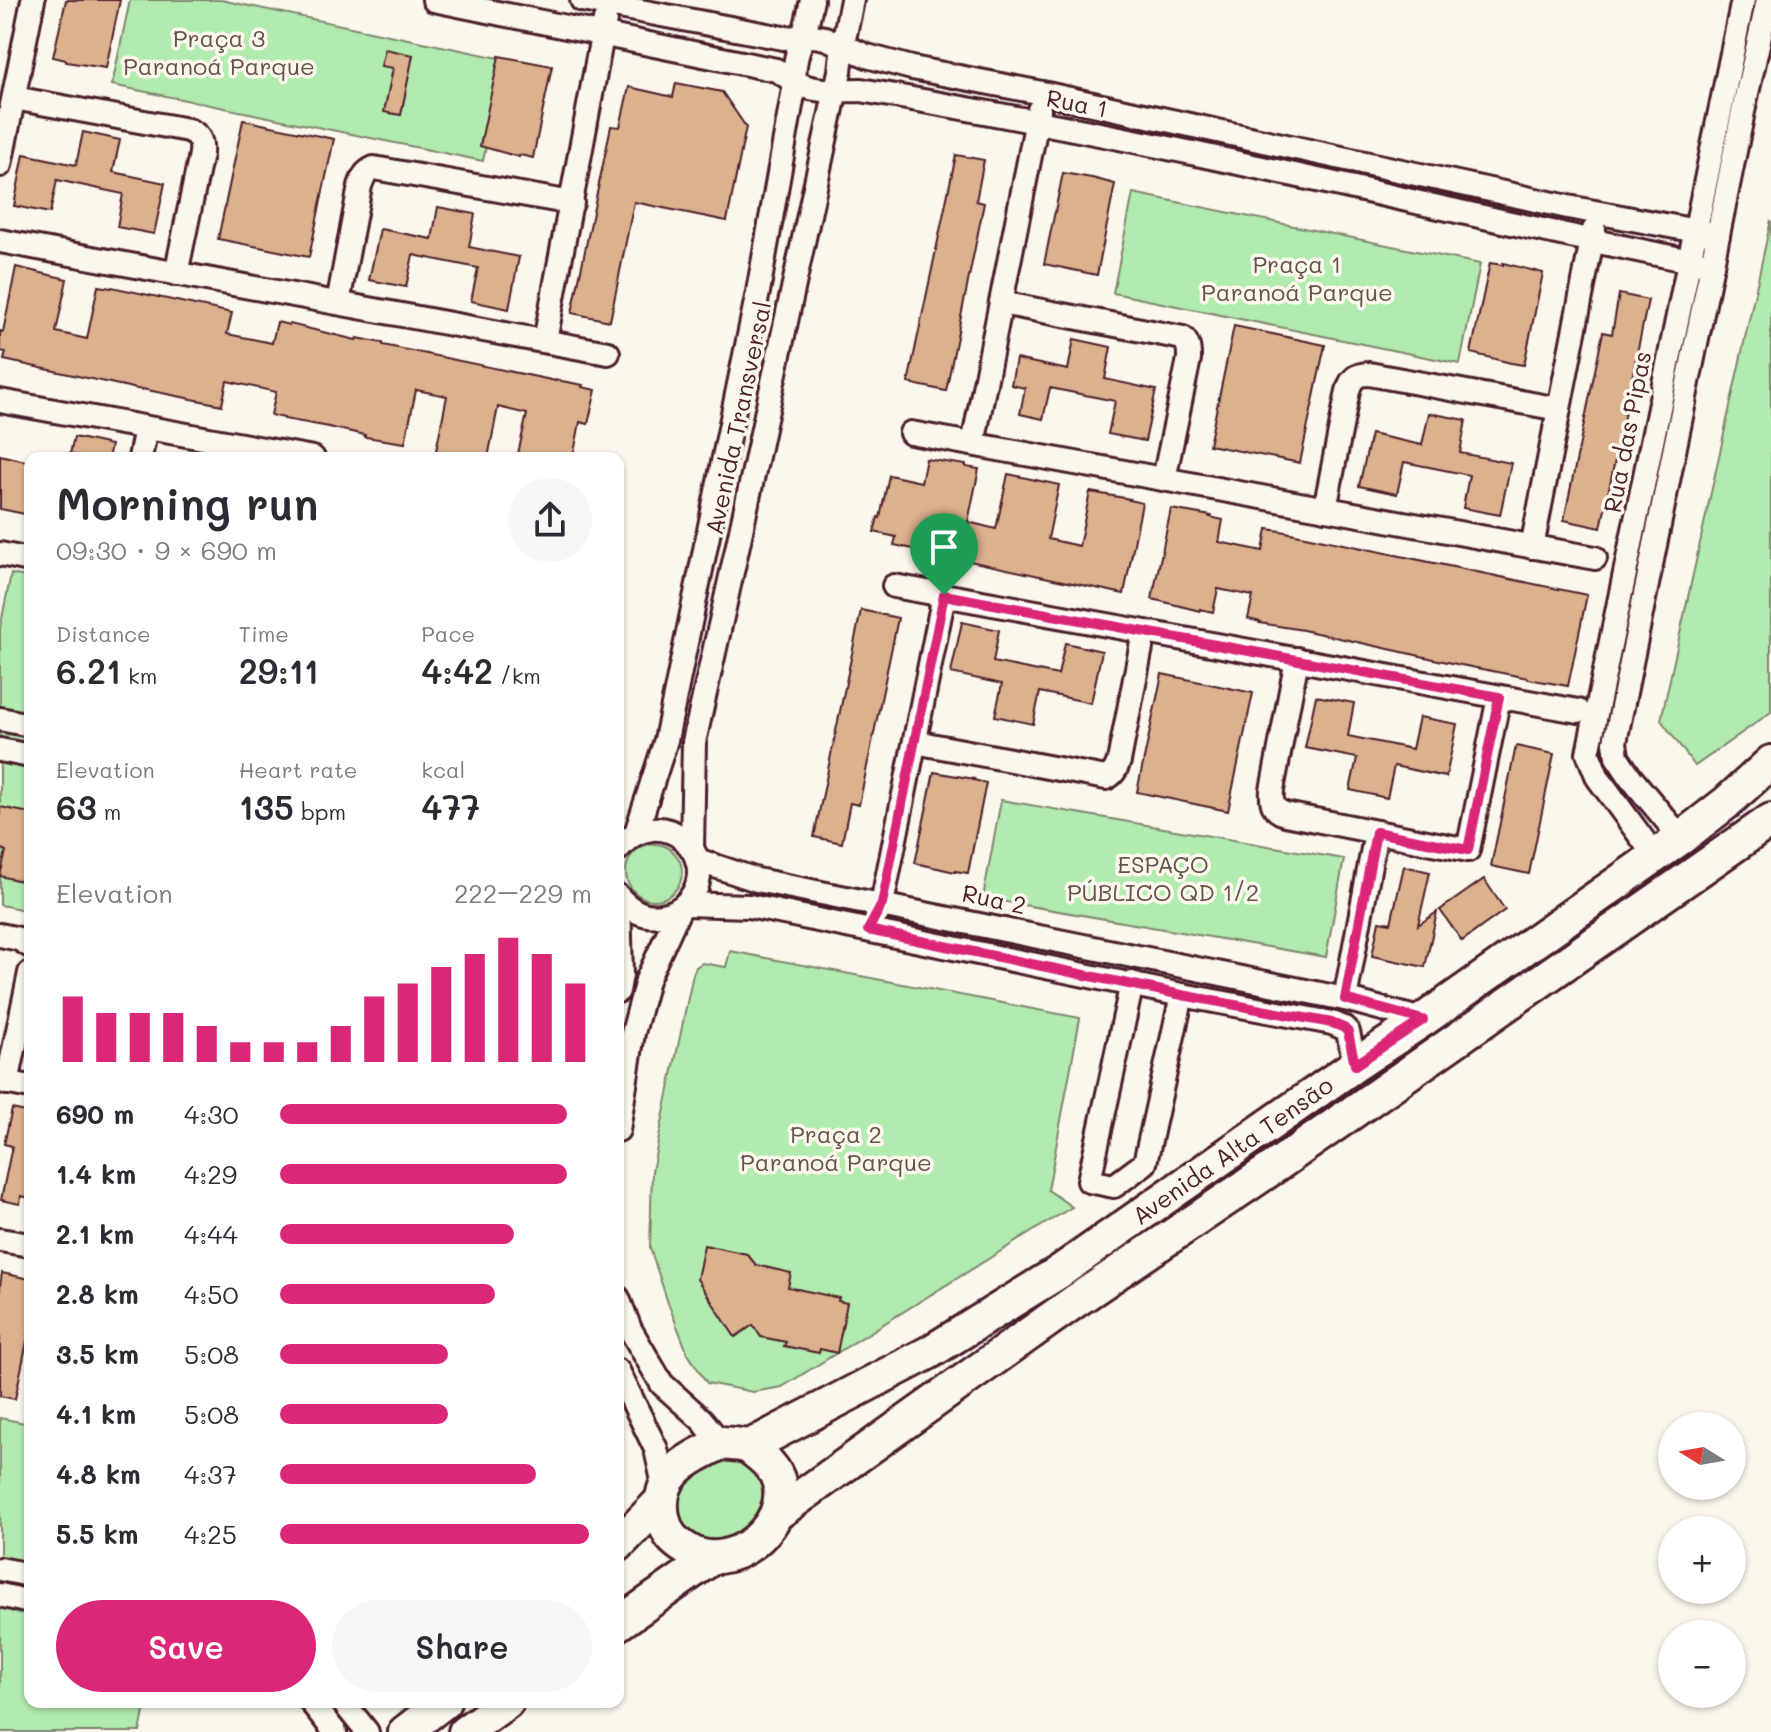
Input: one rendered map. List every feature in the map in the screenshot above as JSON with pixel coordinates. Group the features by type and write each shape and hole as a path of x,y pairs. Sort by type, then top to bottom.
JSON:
{"street":[{"path":"0,165 33,0"},
{"name":"Rua 1","path":"434,0 776,70 809,88 861,90 1037,123 1239,163 1712,265"},
{"name":"Rua 1","path":"582,0 783,38 825,38 867,56 912,68 1042,93 1598,213 1718,235"},
{"name":"Avenida Transversal","path":"624,840 666,740 758,292 795,83 793,68 812,0"},
{"name":"Avenida Transversal","path":"624,1091 633,1033 647,980 682,906 693,894 697,883 694,742 842,60 852,0"},
{"name":"Rua das Pipas","path":"1668,847 1598,778 1588,753 1743,0"},
{"name":"Rua das Pipas","path":"1668,847 1617,757 1615,742 1768,0"},
{"path":"545,341 608,6"},
{"path":"973,444 1042,93"},
{"path":"14,98 188,130 200,138 201,154 176,274"},
{"path":"338,303 360,186 367,171 374,168 572,203"},
{"path":"1532,547 1598,213"},
{"path":"0,241 608,353"},
{"path":"1001,303 1183,338 1187,343 1189,359 1164,479"},
{"path":"1325,509 1350,382 1355,376 1361,374 1559,409"},
{"path":"0,401 276,452"},
{"path":"141,452 146,428"},
{"path":"911,433 1595,558"},
{"path":"0,554 24,559"},
{"path":"894,586 1578,711"},
{"path":"868,930 882,904 944,595"},
{"path":"915,742 1106,778 1116,769 1119,761 1144,632"},
{"path":"1297,659 1272,790 1273,807 1285,814 1468,850 1499,697"},
{"path":"0,719 24,724"},
{"path":"0,750 24,755"},
{"name":"Avenida Alta Tensão","path":"735,1445 930,1352 1059,1272 1668,847 1726,803 1771,762"},
{"name":"Avenida Alta Tensão","path":"778,1513 1074,1302 1280,1163 1771,820"},
{"name":"Avenida Transversal","path":"624,840 648,829 661,829 683,839 694,854"},
{"path":"1345,999 1376,832"},
{"name":"Rua 2","path":"694,854 757,880 1345,999 1423,1020"},
{"path":"624,903 641,914 654,916 667,914 682,906 749,906 1339,1025 1348,1032 1355,1065"},
{"path":"0,935 24,942"},
{"path":"1132,983 1089,1181 1114,1186 1145,1163 1182,995"},
{"path":"24,998 4,1082 24,1086"},
{"path":"0,1240 24,1244"},
{"path":"624,1314 662,1384 735,1445 770,1464 781,1490 778,1513 761,1536 728,1556 712,1558 697,1557 673,1541 666,1530 656,1449 624,1383"},
{"path":"624,1538 680,1466 691,1458 735,1445"},
{"path":"624,1620 712,1558"},
{"path":"0,1569 24,1574"},
{"path":"0,1595 24,1601"},
{"path":"316,1708 335,1732"},
{"path":"348,1708 367,1732"},
{"path":"405,1732 436,1708"},
{"path":"465,1732 499,1708"}],"green space":[{"name":"Praça 3 Paranoá Parque","path":"130,0 221,0 504,59 483,161 112,85"},
{"name":"Praça 1 Paranoá Parque","path":"1133,193 1480,264 1460,364 1113,293"},
{"path":"1771,220 1771,712 1695,766 1661,720"},
{"path":"11,574 24,577 24,910 0,905 0,628"},
{"name":"ESPAÇO PÚBLICO QD 1/2","path":"1001,800 1344,859 1326,957 983,898"},
{"path":"654,844 674,852 682,872 674,892 654,900 634,892 626,872 634,852"},
{"name":"Praça 2 Paranoá Parque","path":"730,951 1080,1018 1048,1190 1072,1207 782,1387 753,1392 707,1383 688,1354 650,1248 652,1171 693,974 702,963 726,967"},
{"path":"0,1418 24,1423 24,1708 145,1708 140,1732 0,1732"},
{"path":"726,1454 759,1466 765,1491 761,1512 749,1527 721,1541 707,1542 680,1529 675,1490 682,1476"}],"building":[{"path":"66,0 120,0 106,68 53,57"},
{"path":"385,49 413,55 401,115 384,112 393,68 381,66"},
{"path":"499,56 552,66 533,158 480,146"},
{"path":"676,83 722,92 746,127 727,221 634,202 610,321 572,313 611,126 620,127 629,87 673,97"},
{"path":"243,120 334,139 309,257 218,239"},
{"path":"83,132 120,140 113,172 165,183 154,234 117,227 123,194 57,180 50,213 14,206 24,154 76,165"},
{"path":"956,155 984,160 976,201 984,203 946,391 908,383"},
{"path":"1063,173 1115,184 1097,275 1044,264"},
{"path":"438,207 475,214 469,247 519,257 509,309 471,301 478,268 413,255 406,287 369,280 380,229 432,239"},
{"path":"1490,263 1503,263 1543,273 1524,365 1471,353"},
{"path":"16,267 67,279 56,332 87,339 98,286 112,287 232,313 227,334 272,343 277,322 596,390 588,424 580,422 574,452 518,452 527,414 498,407 489,452 441,452 436,451 447,396 416,390 405,443 271,415 276,392 227,381 222,405 4,360 6,352 0,351 0,331 3,332"},
{"path":"1619,294 1648,300 1601,528 1564,520 1603,332 1612,334"},
{"path":"1234,326 1325,345 1300,463 1209,445"},
{"path":"1074,339 1111,347 1105,379 1156,390 1145,441 1108,434 1115,401 1050,388 1043,419 1020,414 1025,388 1011,385 1016,359 1068,370"},
{"path":"1429,413 1466,420 1460,453 1511,463 1500,515 1463,508 1469,475 1404,462 1397,494 1359,486 1371,434 1422,445"},
{"path":"74,437 111,445 109,452 70,452"},
{"path":"0,455 24,461 24,514 0,509"},
{"path":"926,459 979,469 968,522 996,529 1008,474 1059,485 1048,539 1079,546 1090,492 1142,503 1124,594 894,545 896,537 874,532 889,475 921,482"},
{"path":"1171,509 1223,520 1219,542 1263,551 1267,529 1281,531 1587,595 1568,686 1260,623 1248,619 1253,596 1218,589 1213,612 1152,599"},
{"path":"861,610 898,618 859,805 850,803 842,843 814,837"},
{"path":"962,622 999,630 993,662 1058,675 1065,643 1102,651 1091,703 1040,692 1033,724 995,716 1002,684 951,673"},
{"path":"1162,674 1253,693 1228,811 1137,792"},
{"path":"1316,696 1354,703 1348,736 1412,749 1419,717 1457,724 1446,777 1394,766 1387,798 1350,790 1357,758 1305,748"},
{"path":"1516,746 1554,754 1529,874 1491,866"},
{"path":"934,772 986,783 968,873 915,863"},
{"path":"0,807 24,812 24,870 21,881 0,876 6,851 0,848"},
{"path":"1404,866 1430,872 1418,925 1437,912 1425,967 1372,956 1379,921 1391,923"},
{"path":"1484,879 1505,910 1462,941 1440,910"},
{"path":"12,1109 24,1112 24,1197 21,1196 20,1204 1,1200 12,1146 4,1144"},
{"path":"704,1245 747,1254 756,1265 791,1273 788,1287 839,1298 838,1301 847,1303 837,1353 784,1346 786,1342 761,1337 753,1325 735,1337 697,1279"},
{"path":"2,1273 24,1278 24,1356 15,1399 0,1396"}],"route":[{"path":"944,595 1499,697 1468,850 1376,832 1345,999 1423,1020 1355,1065 1348,1032 1332,1023 868,930 882,904 944,595"}]}
